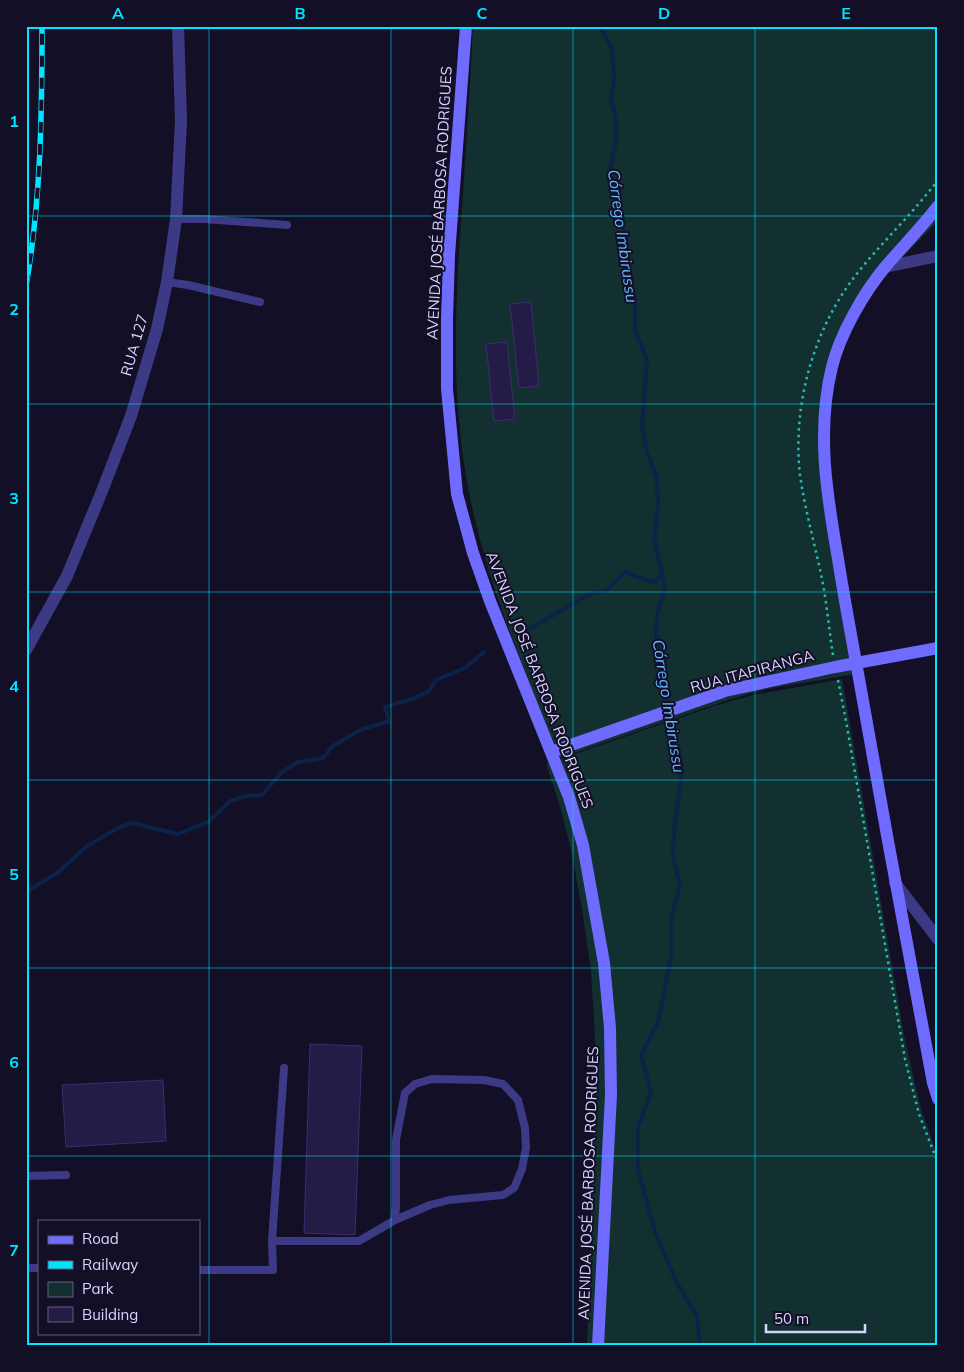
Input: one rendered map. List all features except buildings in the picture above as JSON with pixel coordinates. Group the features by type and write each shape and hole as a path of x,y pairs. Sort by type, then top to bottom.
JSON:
{"main road":[{"name":"AVENIDA JOSÉ BARBOSA RODRIGUES","path":"466,26 449,255 447,319 447,389 457,494 473,553 490,602 569,797 582,845 604,963 610,1028 611,1095 598,1346"},
{"path":"938,206 885,267 865,295 844,334 832,365 825,400 825,476 830,515 895,884 933,1083 938,1099"},
{"name":"RUA ITAPIRANGA","path":"551,752 726,691 835,666 938,648"}],"street":[{"name":"RUA 127","path":"26,650 66,576 131,416 156,329 167,282 176,219 181,122 178,26"},
{"path":"885,267 938,256"},
{"path":"895,884 938,939"}],"lane":[{"path":"176,219 204,219 288,226"},
{"path":"167,282 260,302"},
{"path":"200,1270 273,1270 272,1241 284,1068"},
{"path":"272,1241 359,1240 395,1220 430,1205 449,1200 503,1195 514,1188 522,1169 526,1148 525,1128 518,1100 503,1084 484,1080 432,1079 415,1084 405,1093 396,1140 395,1220"},
{"path":"26,1176 66,1175"}],"green space":[{"path":"473,26 938,26 938,221 885,275 844,336 822,432 856,674 767,689 728,700 560,758 497,597 470,497 459,425 456,317"},
{"path":"842,679 905,1040 921,1109 938,1157 938,1346 587,1346 595,1103 595,1037 591,971 571,849 546,764 714,706 753,695"}],"waterway":[{"name":"Córrego Imbirussu","path":"600,26 612,48 614,80 611,98 616,120 616,140 611,167 612,187 626,238 635,300 635,330 647,360 642,426 646,449 657,479 658,505 654,538 665,588 657,615 656,631 666,708"},
{"path":"524,632 592,593 606,591 625,572 651,582 657,580 661,574"},
{"path":"26,892 57,873 87,846 118,828 132,823 178,834 208,822 230,801 246,796 262,795 282,772 298,762 323,758 333,746 360,730 389,721 385,707 415,698 429,691 436,680 465,668 484,652"},
{"name":"Córrego Imbirussu","path":"667,715 670,735 679,751 682,770 674,830 673,857 680,885 671,919 671,958 658,1022 641,1055 651,1092 638,1127 638,1170 655,1232 677,1283 697,1316 700,1346"}],"railway":[{"path":"26,286 38,189 42,26"}]}
